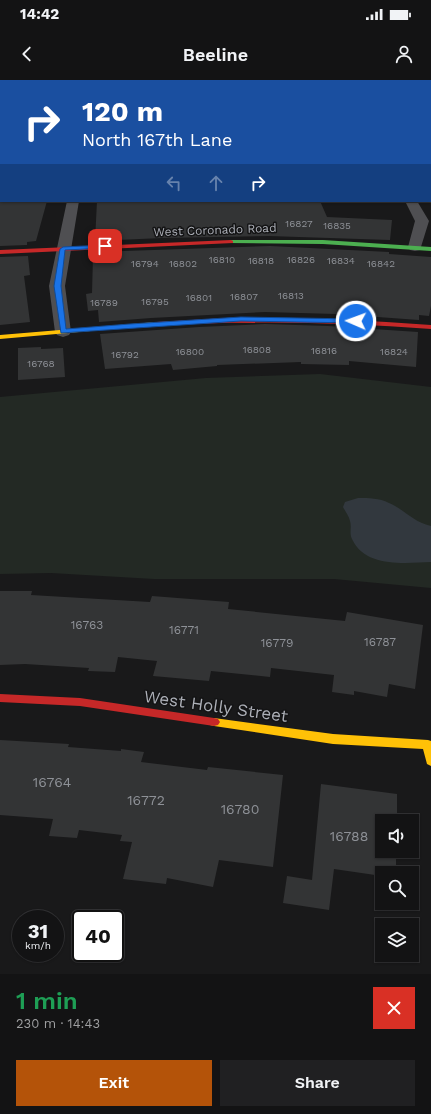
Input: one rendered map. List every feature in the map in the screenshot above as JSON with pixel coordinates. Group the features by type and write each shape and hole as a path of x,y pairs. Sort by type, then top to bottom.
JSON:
{"street":[{"path":"63,332 57,286 73,202"},
{"path":"412,202 422,220 415,247"},
{"name":"West Coronado Road","path":"0,252 161,243 278,240 382,244 431,249"},
{"path":"0,337 130,326 241,319 369,321 431,327"},
{"name":"West Holly Street","path":"0,698 80,702 334,739 428,745 431,761"}],"shaded area":[{"path":"320,374 431,387 431,588 334,579 154,579 51,573 0,574 0,397 206,378"},
{"path":"358,498 385,501 419,522 431,526 431,562 387,562 366,555 358,548 351,537 351,523 343,507 345,502"}],"building":[{"path":"0,202 47,202 36,241 27,242 27,245 0,246"},
{"path":"97,202 320,202 327,217 392,220 390,240 269,236 95,241"},
{"path":"270,246 389,252 389,254 431,257 431,306 429,316 419,315 419,320 336,314 265,312 99,322 98,310 88,311 86,294 92,293 93,256 95,256 95,252"},
{"path":"28,256 30,275 24,276 30,322 0,325 0,257"},
{"path":"265,324 328,326 418,332 416,367 349,361 349,365 301,364 301,362 217,365 173,370 171,364 105,369 100,334"},
{"path":"41,347 41,349 63,348 65,377 18,380 18,348"},
{"path":"0,591 32,591 31,595 150,602 152,596 229,602 228,609 345,621 347,612 423,625 415,689 389,684 387,697 354,691 354,695 332,692 334,675 271,668 270,677 211,671 209,681 153,676 157,661 118,657 115,672 88,671 89,668 25,664 0,665"},
{"path":"0,740 69,744 68,747 121,751 121,749 144,752 141,762 207,770 208,767 283,775 273,867 219,860 213,887 167,878 166,884 123,879 132,842 120,841 122,835 79,830 77,838 49,836 53,819 0,815"},
{"path":"321,784 397,794 397,814 375,814 375,858 396,858 396,866 375,866 375,875 334,869 329,910 283,903 287,876 312,880"}],"traffic: fast":[{"path":"231,242 323,242 431,249"}],"traffic: slow":[{"path":"0,337 156,324"},
{"path":"214,722 333,739 428,745 431,761"}],"traffic: jam":[{"path":"0,252 231,242"},
{"path":"156,324 226,320 294,320 362,322 431,327"},
{"path":"0,698 80,702 214,722"}],"route":[{"path":"105,246 63,249 57,286 63,332 241,319 356,321"}]}
